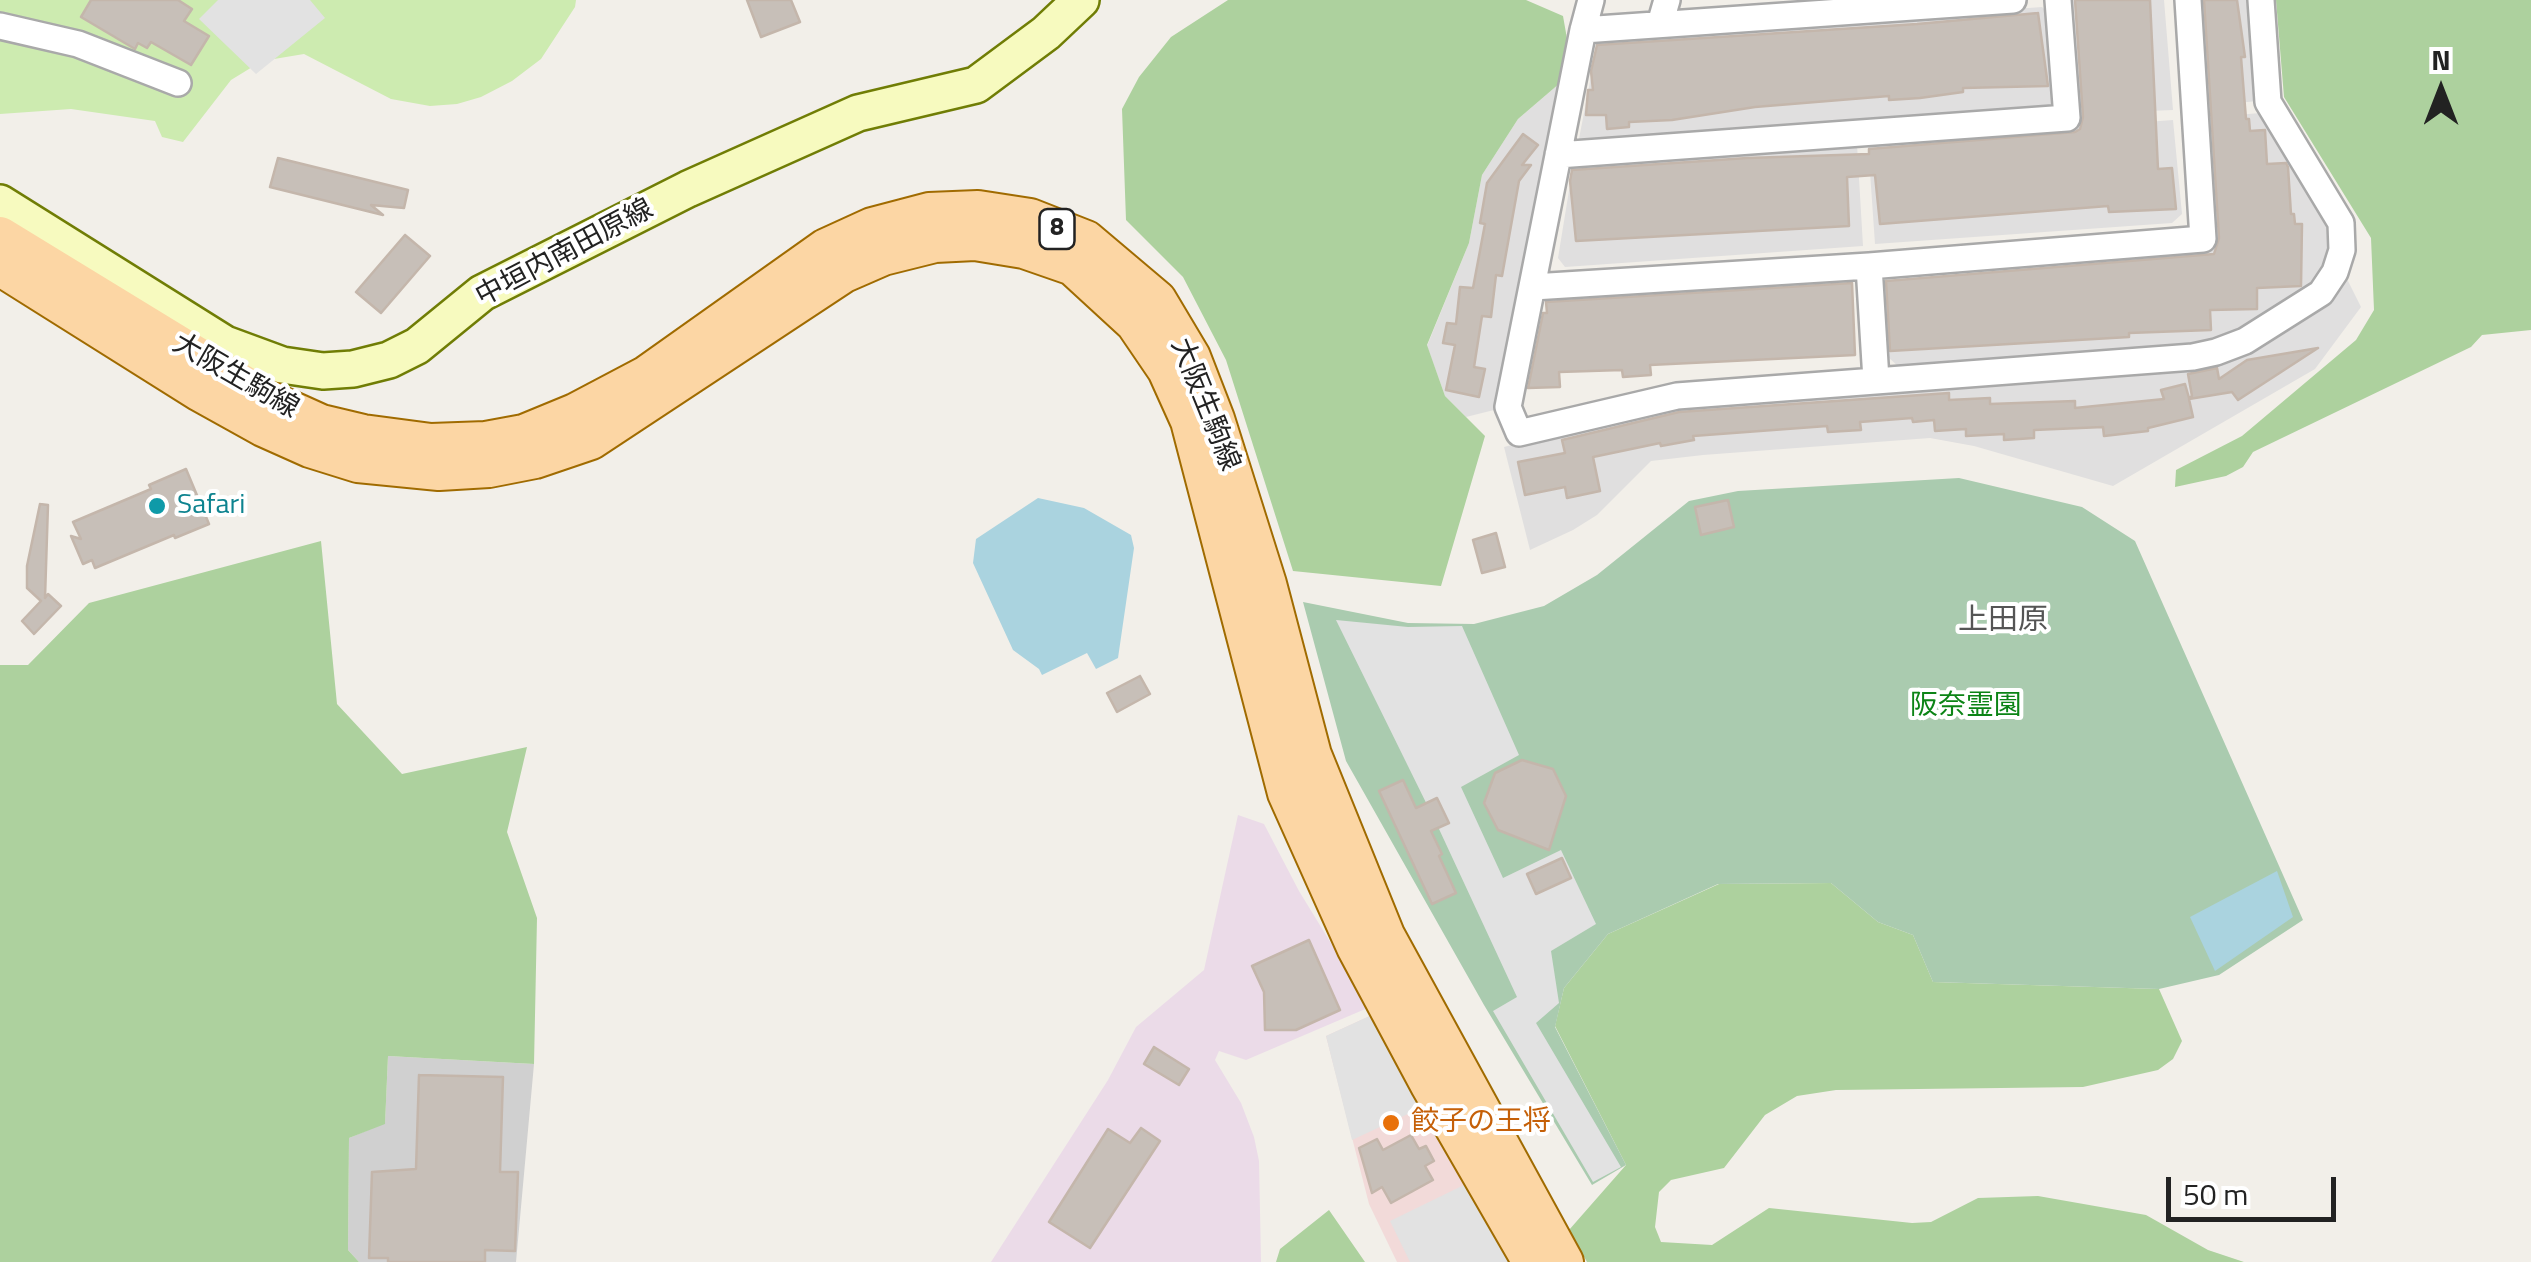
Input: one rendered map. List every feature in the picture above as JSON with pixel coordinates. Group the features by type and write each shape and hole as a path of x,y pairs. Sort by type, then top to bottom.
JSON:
{"main road":[{"name":"中垣内南田原線","path":"0,204 225,344 282,365 323,371 353,369 388,360 417,346 482,294 688,188 858,114 976,85 1046,33 1081,0"},
{"name":"大阪生駒線","path":"0,236 270,401 321,424 363,434 431,442 486,441 524,434 575,414 646,375 826,248 872,227 929,212 978,210 1030,218 1086,240 1157,300 1191,357 1215,419 1264,633 1262,702 1287,794 1356,948 1532,1262"},
{"name":"大阪生駒線","path":"0,266 200,392 263,427 310,448 358,462 439,471 489,468 535,459 590,440 844,274 884,256 935,243 975,242 1024,248 1073,266 1135,323 1167,370 1190,421 1264,633 1385,936 1564,1262"}],"street":[{"path":"1592,0 1508,407 1519,434 1677,396 2193,357 2246,341 2321,293 2335,272 2342,250 2342,223 2268,102 2260,0"},
{"path":"1583,30 1664,12 2012,0"},
{"path":"1558,155 2067,118 2058,0"},
{"path":"1533,287 1869,266 2203,239 2188,0"},
{"path":"0,26 78,44 178,83"},
{"path":"1869,266 1876,380"}],"shaded area":[{"path":"218,0 310,0 325,18 256,74 199,19"},
{"path":"2070,0 2164,0 2173,110 2079,114"},
{"path":"2196,0 2248,0 2258,101 2204,106"},
{"path":"2042,7 2051,16 2059,98 2051,109 1578,144 1598,40"},
{"path":"1560,83 1498,409 1466,417 1445,396 1427,346 1469,243 1482,175 1518,119"},
{"path":"2260,113 2330,230 2331,251 2311,285 2235,333 2184,347 1899,367 1888,357 1882,285 2213,250 2203,118"},
{"path":"2173,120 2182,214 2172,223 1875,244 1868,143"},
{"path":"1857,144 1863,246 1565,267 1558,258 1573,166"},
{"path":"2344,273 2361,307 2315,369 2113,486 1974,446 1930,438 1703,455 1651,461 1597,515 1530,550 1504,447 1682,401 2195,365"},
{"path":"1336,620 1408,627 1462,626 1519,755 1461,787 1503,878 1561,850 1596,924 1551,951 1559,1003 1536,1023 1621,1167 1593,1182 1493,1011 1517,997"},
{"path":"1238,815 1264,824 1299,891 1370,1007 1246,1060 1219,1051 1215,1060 1241,1103 1254,1137 1259,1161 1261,1262 991,1262 1108,1080 1136,1027 1204,970"},
{"name":"餃子の王将","path":"1374,1014 1512,1262 1397,1262 1369,1204 1326,1036"},
{"path":"1374,1014 1425,1106 1352,1140 1326,1036"},
{"path":"388,1056 534,1064 516,1262 359,1262 348,1250 349,1138 385,1123"},
{"path":"1468,1183 1512,1262 1410,1262 1390,1221"}],"green space":[{"path":"0,0 576,0 541,59 512,81 481,97 430,106 391,99 304,54 262,61 231,80 183,142 162,137 155,121 71,109 0,114"},
{"path":"1228,0 1526,0 1563,16 1569,50 1560,83 1518,119 1482,175 1469,243 1427,345 1445,396 1485,436 1441,586 1293,571 1226,360 1183,277 1126,220 1122,109 1139,77 1171,37"},
{"path":"2276,0 2531,0 2531,330 2482,335 2471,347 2253,452 2243,467 2226,476 2175,487 2176,470 2242,436 2356,340 2374,310 2371,238 2284,97"},
{"name":"阪奈霊園","path":"1959,478 2082,507 2135,541 2303,920 2219,975 2159,989 1933,982 1913,935 1878,922 1831,883 1718,884 1608,934 1564,988 1555,1027 1626,1165 1592,1185 1484,1005 1346,761 1303,602 1408,623 1474,624 1544,606 1597,575 1689,501 1738,491"},
{"path":"321,541 337,704 402,774 527,747 507,832 537,918 534,1064 388,1056 385,1124 349,1138 348,1250 359,1262 0,1262 0,665 28,665 89,603"},
{"path":"1831,883 1878,922 1913,935 1933,982 2159,989 2182,1041 2173,1059 2158,1070 2083,1087 1836,1090 1797,1096 1765,1115 1724,1168 1671,1180 1659,1192 1655,1227 1661,1242 1712,1245 1769,1208 1912,1223 1931,1222 1978,1198 2038,1196 2146,1215 2208,1250 2244,1262 1587,1262 1569,1230 1626,1165 1555,1026 1564,988 1608,934 1719,884"},
{"path":"1329,1210 1365,1262 1276,1262 1280,1249"}],"water":[{"path":"1038,498 1084,508 1131,535 1134,548 1118,658 1096,669 1087,653 1042,675 1013,650 973,563 976,539"},
{"path":"2277,871 2293,917 2215,971 2190,917"}],"building":[{"path":"91,0 178,0 192,9 184,21 209,36 191,65 151,42 147,48 138,43 135,49 81,17"},
{"path":"747,0 791,0 800,22 761,37"},
{"path":"2075,0 2150,0 2158,169 2172,168 2176,209 2109,212 2108,206 1880,224 1875,175 1847,177 1849,226 1576,241 1572,170 1869,154 1869,149 2075,132 2083,117"},
{"path":"2204,0 2237,0 2245,57 2241,57 2246,119 2250,131 2265,130 2267,164 2286,163 2288,167 2291,214 2295,224 2302,224 2301,286 2257,288 2257,309 2210,310 2211,330 1890,351 1886,281 2214,254 2219,238"},
{"path":"2038,13 2048,86 1963,88 1963,92 1920,98 1889,100 1889,96 1755,107 1672,120 1629,122 1629,127 1607,129 1606,115 1586,115 1588,90 1593,90 1591,71 1597,45"},
{"path":"1523,134 1538,145 1522,165 1531,165 1519,181 1502,276 1496,275 1491,317 1482,316 1474,367 1485,369 1479,397 1446,390 1455,345 1443,343 1447,323 1456,324 1460,287 1473,288 1485,224 1480,223 1487,183"},
{"path":"278,158 408,190 404,208 371,205 383,215 270,187"},
{"path":"405,235 430,256 381,313 356,292"},
{"path":"1852,283 1855,355 1650,365 1651,375 1623,377 1622,370 1559,372 1560,387 1528,388 1543,313 1547,313 1546,302"},
{"path":"2318,348 2238,400 2232,392 2189,399 2193,417 2148,431 2104,436 2103,427 2034,430 2034,438 2004,440 2004,434 1966,436 1966,429 1935,431 1934,420 1913,422 1912,418 1860,422 1861,430 1828,432 1827,426 1693,436 1694,440 1593,457 1600,491 1567,498 1565,487 1525,495 1518,462 1565,453 1562,440 1679,412 1949,393 1949,400 1990,398 1990,404 2075,401 2075,408 2164,399 2161,390 2185,384 2189,398 2192,396 2188,374 2217,368 2219,379 2247,360"},
{"name":"Safari","path":"186,469 209,524 95,568 92,560 83,564 71,536 81,539 73,522 151,489 149,485"},
{"path":"1728,500 1734,527 1701,535 1695,507"},
{"path":"40,504 48,505 45,598 48,594 61,606 34,634 22,621 41,601 27,588 27,566"},
{"path":"1496,533 1505,567 1482,573 1473,540"},
{"path":"1140,676 1150,694 1117,712 1107,693"},
{"path":"1522,760 1553,769 1566,796 1549,850 1498,830 1484,803 1495,773"},
{"path":"1403,780 1416,808 1437,798 1449,823 1431,831 1456,893 1432,904 1379,791"},
{"path":"1562,858 1571,878 1536,894 1527,874"},
{"path":"1309,940 1340,1010 1296,1030 1265,1030 1264,992 1252,966"},
{"path":"1154,1047 1189,1069 1179,1085 1144,1064"},
{"path":"419,1075 503,1077 500,1172 518,1172 515,1251 485,1250 485,1262 388,1262 388,1258 369,1258 372,1172 416,1169"},
{"path":"1141,1128 1160,1141 1090,1248 1049,1222 1108,1129 1130,1143"},
{"path":"1411,1135 1419,1149 1426,1146 1434,1161 1425,1166 1433,1180 1391,1203 1382,1187 1372,1193 1359,1148 1377,1139 1383,1150"}],"place":[{"name":"Safari","path":"157,506"},
{"name":"餃子の王将","path":"1391,1123"}],"district":[{"name":"上田原","path":"2003,622"}]}
